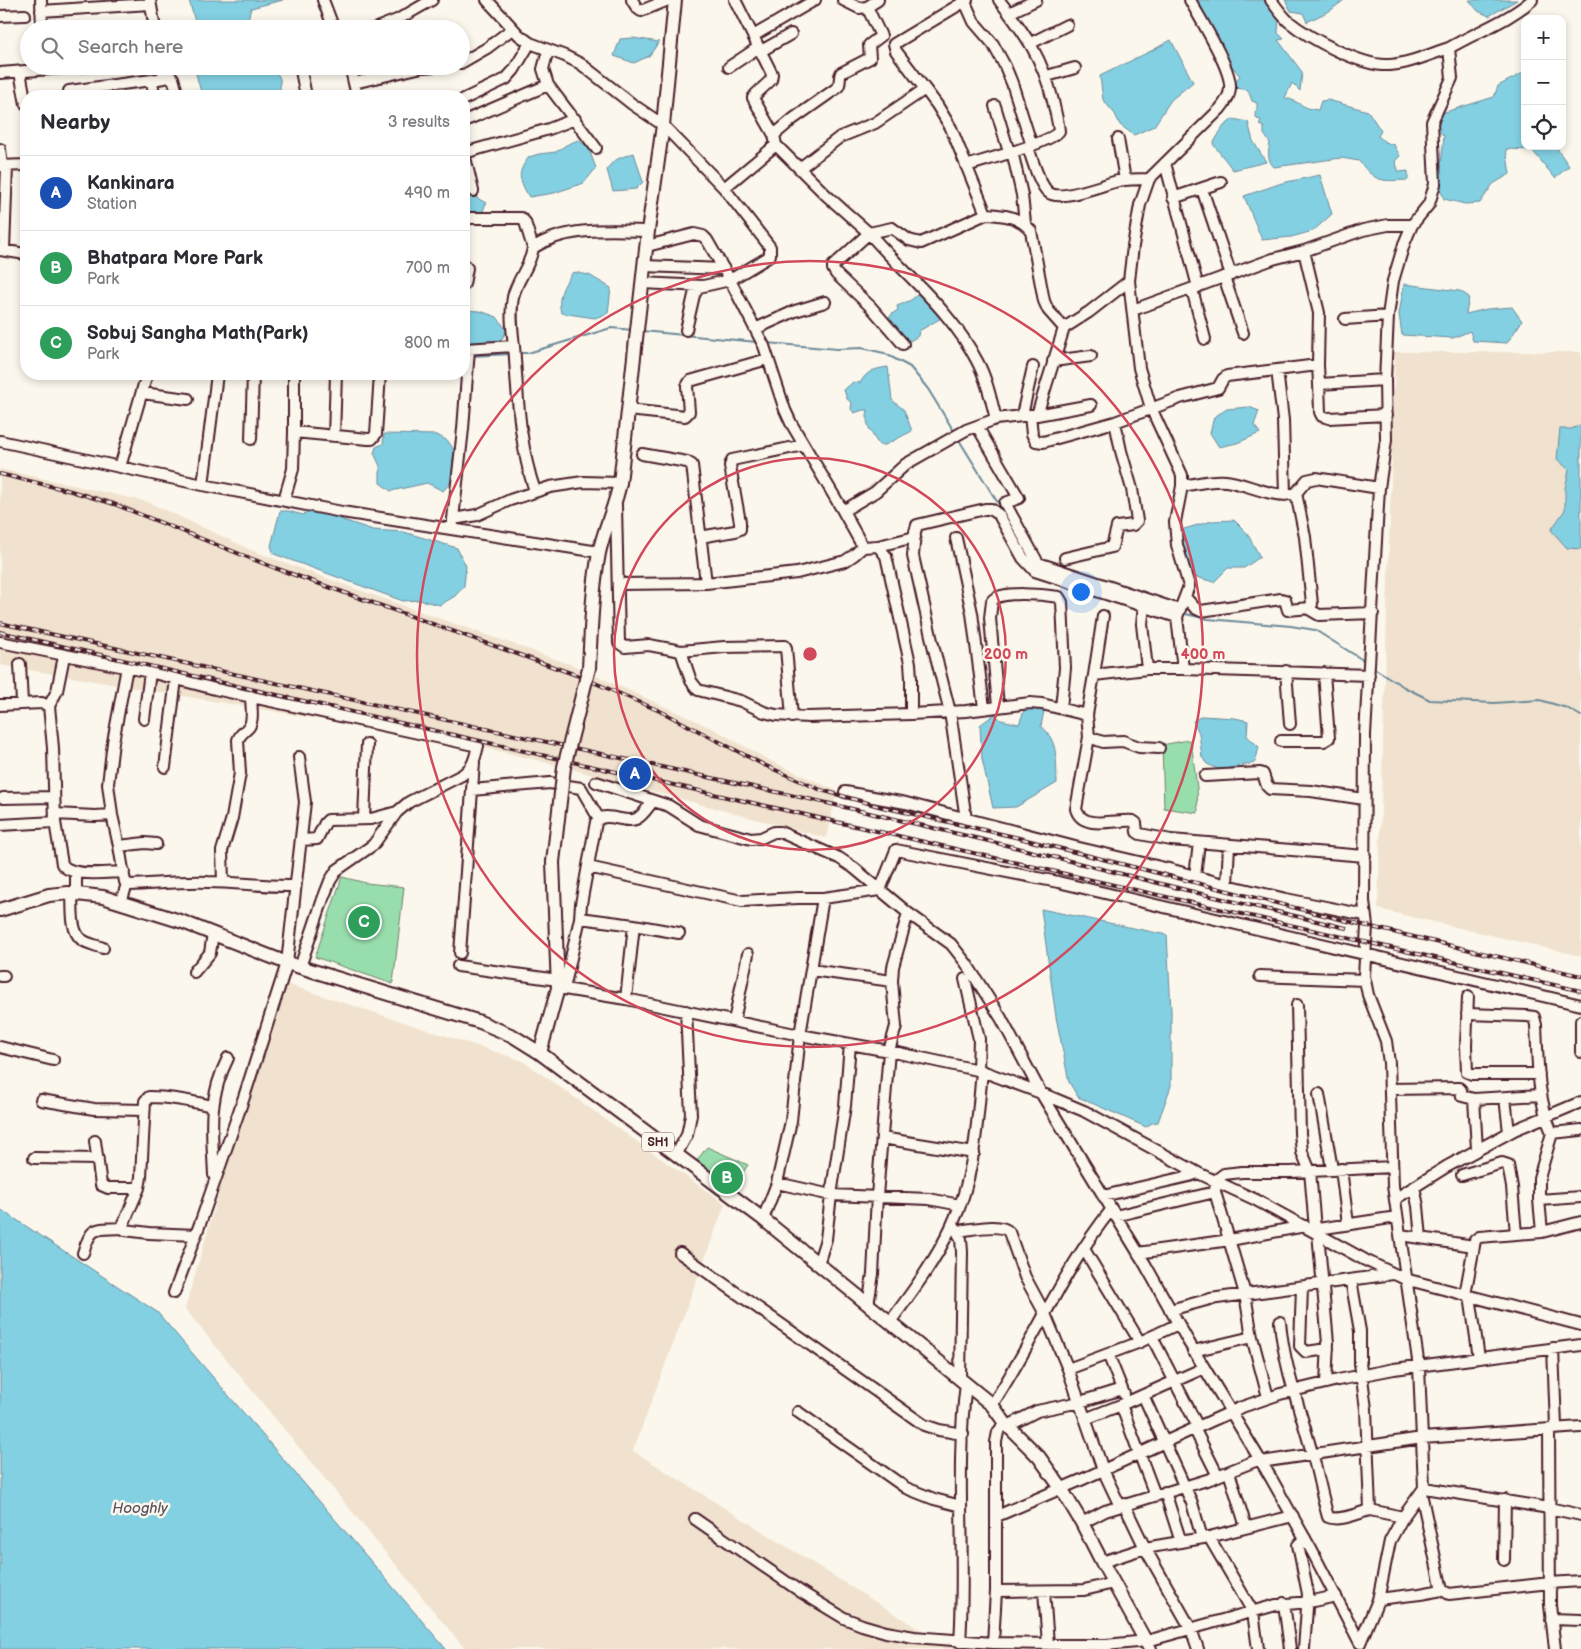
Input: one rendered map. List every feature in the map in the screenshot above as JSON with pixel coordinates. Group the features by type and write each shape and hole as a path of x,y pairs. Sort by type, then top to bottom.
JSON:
{"main road":[{"path":"540,1053 560,986 553,862 564,767 589,668 594,592 599,552 620,483 648,231 663,125 675,0"},
{"name":"SH1","path":"0,910 49,895 92,895 121,902 213,933 287,963 480,1022 513,1036 540,1053 763,1219 992,1405 1006,1424 1039,1457 1061,1488 1149,1645"}],"street":[{"path":"41,0 42,20"},
{"path":"323,0 331,20"},
{"path":"398,20 432,0"},
{"path":"487,0 512,29 530,43 566,56 581,64 632,104 663,125 724,188 770,247 767,258 730,280 699,287 694,295 686,330"},
{"path":"632,0 637,8 642,11 668,0"},
{"path":"754,36 814,0"},
{"path":"843,0 859,8 867,7 878,0"},
{"path":"966,166 1030,146 1054,136 1059,131 1047,76 1031,43 999,0"},
{"path":"1009,13 1036,0"},
{"path":"1182,669 1178,614 1189,586 1177,545 1175,528 1182,475 1151,408 1139,368 1129,281 1139,212 1149,179 1220,109 1226,102 1230,88 1228,71 1190,0"},
{"path":"1271,0 1287,20 1325,44 1355,58 1375,64 1390,65 1449,48 1512,15 1532,0"},
{"path":"739,1 772,77 754,98 775,140 826,195 869,233 936,302 959,332 981,370 996,419"},
{"path":"986,214 951,128 937,105 896,51 894,44 966,1 974,22 993,44 1005,66 1012,83 1030,146 1048,192 1054,196 1070,194 1125,180 1149,179"},
{"path":"41,11 150,2 153,20"},
{"path":"724,188 775,140 793,119 837,88 840,84 841,73 870,58 869,45 881,36 867,7"},
{"path":"0,16 25,16"},
{"path":"1031,43 1066,26"},
{"path":"470,58 487,48 512,29"},
{"path":"729,67 791,34"},
{"path":"470,96 506,79 514,70 530,43"},
{"path":"1442,1590 1422,1491 1419,1367 1395,1199 1392,1167 1390,1063 1386,1041 1368,995 1365,980 1367,926 1365,915 1364,799 1379,488 1386,440 1385,380 1388,316 1399,257 1412,225 1429,204 1434,184 1432,122 1452,78 1449,48"},
{"path":"548,51 543,69 548,84 596,148"},
{"path":"1047,76 1075,68"},
{"path":"0,73 20,72"},
{"path":"21,75 23,90"},
{"path":"302,75 305,90"},
{"path":"352,75 355,90"},
{"path":"354,83 388,75"},
{"path":"77,90 171,77 174,78 177,90"},
{"path":"152,80 153,90"},
{"path":"128,84 128,90"},
{"path":"470,118 548,84"},
{"path":"800,168 840,136 875,123 925,89"},
{"path":"995,106 1011,152 1022,195 1025,222 1033,236 1044,301 1048,310 1064,328"},
{"path":"470,151 548,129 575,119"},
{"path":"1118,139 1125,180"},
{"path":"0,149 3,166 2,250 20,253"},
{"path":"1165,163 1195,288 1205,339"},
{"path":"3,166 20,165"},
{"path":"470,178 473,191"},
{"path":"1173,198 1221,182"},
{"path":"1202,189 1243,332"},
{"path":"903,344 871,307 836,274 833,266 869,233 892,228 910,240 921,243 986,214 1010,217 1025,222"},
{"path":"470,218 521,218 525,222 533,248 530,262 514,295 512,316 521,431 535,491"},
{"path":"1132,310 1273,259 1304,251 1363,230 1388,225 1412,225"},
{"path":"533,248 545,240 572,232 648,231"},
{"path":"647,246 694,234 700,234 707,240 760,337 785,410 862,548"},
{"path":"1304,251 1319,313 1318,384 1320,412 1322,416 1329,418 1386,415"},
{"path":"644,266 724,270"},
{"path":"1030,415 1053,362 1064,328 1089,312 1129,281"},
{"path":"642,283 703,286"},
{"path":"760,337 795,311 825,302"},
{"path":"1345,319 1388,316"},
{"path":"470,352 514,351"},
{"path":"1053,362 1091,356"},
{"path":"628,410 685,416 689,412 687,386 690,381 768,358"},
{"path":"1033,367 1030,415 1034,438 1039,442 1115,422 1180,398 1218,388 1227,376 1318,365"},
{"path":"1276,370 1283,420 1285,495"},
{"path":"120,467 145,380"},
{"path":"203,485 217,380"},
{"path":"251,439 253,380"},
{"path":"284,500 292,469 294,380"},
{"path":"334,436 336,380"},
{"path":"294,432 368,439 374,437 379,380"},
{"path":"453,524 463,429 466,380"},
{"path":"1318,384 1385,380"},
{"path":"142,393 188,399"},
{"path":"843,511 875,492 906,464 977,426 996,419 1092,405"},
{"path":"1065,558 1112,547 1118,528 1133,525 1137,521 1132,489 1115,422"},
{"path":"966,819 950,712 933,645 913,551 915,528 920,524 991,509 1020,498 977,426"},
{"path":"0,441 203,485 342,512 453,524 599,552"},
{"path":"700,537 740,529 730,466 732,460 804,445"},
{"path":"642,454 687,462 692,465 706,583"},
{"path":"1182,486 1224,481 1285,495 1296,493 1304,483 1316,478 1379,488"},
{"path":"453,524 535,491 583,482 620,483"},
{"path":"1185,597 1195,608 1202,611 1281,600 1285,600 1288,610 1310,608 1312,604 1305,537 1296,493"},
{"path":"616,499 619,638 622,646 650,645 680,651 785,646 792,717"},
{"path":"1006,503 1038,563 1178,614"},
{"path":"991,509 999,515 1022,558 1036,571 1144,606 1178,614"},
{"path":"619,584 706,583 807,571 845,561 862,548 915,538"},
{"path":"956,538 972,613 984,708"},
{"path":"878,546 886,556 908,651 911,678 911,714"},
{"path":"998,706 990,618 992,601 998,596 1034,595 1056,596 1062,602 1065,668 1061,708"},
{"path":"1144,606 1142,624 1147,669"},
{"path":"1307,608 1319,615 1374,613"},
{"path":"1102,616 1088,714 1089,737 1076,802 1076,809 1081,818 1092,822 1133,821 1136,823 1137,832 1140,834 1171,840 1365,856"},
{"path":"0,642 150,672 478,746 474,763 460,953"},
{"path":"680,651 691,680 698,690 741,701 764,712 792,717 950,712 1030,703 1088,714"},
{"path":"64,656 57,691 49,706 53,748 55,818 62,864 67,870 76,872 124,872"},
{"path":"20,664 22,703"},
{"path":"127,668 108,784 125,882 128,884"},
{"path":"1094,675 1147,669 1324,673 1370,668"},
{"path":"1286,671 1290,724"},
{"path":"144,719 150,672"},
{"path":"1282,741 1324,740 1329,738 1324,673"},
{"path":"165,767 173,718 176,679"},
{"path":"223,882 222,851 232,818 240,773 238,740 250,723 251,696"},
{"path":"0,704 42,703 49,706"},
{"path":"1089,737 1103,742 1123,741 1139,747 1160,748"},
{"path":"364,819 367,744"},
{"path":"174,1292 244,1097 287,963 294,886 302,840 305,795 299,757"},
{"path":"300,967 322,899 333,875 341,867 373,845 397,812 409,802 462,775 474,763"},
{"path":"1205,776 1260,773 1263,774 1270,789 1364,799"},
{"path":"596,782 674,809 699,825 745,838 756,839 774,832 785,834 839,858 951,944 966,963 1005,1026 1041,1093 1138,1253 1305,1538 1336,1596 1359,1647"},
{"path":"472,790 550,783 581,788 599,819"},
{"path":"845,792 906,804 1286,899 1365,915"},
{"path":"3,798 54,797"},
{"path":"560,986 580,918 596,822 604,817 630,820 638,818 653,801"},
{"path":"302,840 317,839 326,821 333,819 377,818 397,812"},
{"path":"0,825 55,818 112,815"},
{"path":"119,846 145,843 156,844"},
{"path":"1195,876 1200,843"},
{"path":"1227,885 1229,846"},
{"path":"880,890 896,850 1058,882 1581,1005"},
{"path":"588,867 742,901 823,898 880,890"},
{"path":"76,872 74,894 74,926 76,933 80,939 103,948"},
{"path":"128,884 189,881 261,886 294,886"},
{"path":"121,902 128,884"},
{"path":"763,1219 777,1183 791,1121 800,1034 823,898"},
{"path":"868,1305 874,1267 877,1196 889,1051 896,1026 892,980 893,967 908,912"},
{"path":"580,918 679,933"},
{"path":"626,999 634,925"},
{"path":"194,972 210,953 213,933"},
{"path":"734,1021 748,954"},
{"path":"458,966 889,1051 980,1071 1084,1111 1394,1274 1467,1296 1581,1325"},
{"path":"811,970 892,980"},
{"path":"1260,976 1365,980"},
{"path":"890,1322 928,1270 955,1228 974,1153 980,1044 965,979"},
{"path":"1468,998 1466,1069 1469,1073 1539,1074"},
{"path":"1297,1005 1300,1133 1302,1152 1310,1171 1312,1230 1322,1284 1328,1349 1326,1382"},
{"path":"676,1156 691,1125 686,1011"},
{"path":"1467,1014 1534,1017 1541,1095 1545,1116 1552,1133 1539,1178 1542,1232"},
{"path":"1581,1021 1581,1052"},
{"path":"818,1264 826,1239 845,1106 850,1044"},
{"path":"0,1047 53,1060"},
{"path":"214,1181 211,1138 212,1106 218,1082 228,1058"},
{"path":"1390,1089 1459,1088 1462,1096 1474,1099 1541,1095"},
{"path":"1319,1094 1348,1224"},
{"path":"123,1228 123,1222 139,1188 145,1101 149,1097 188,1100 212,1106"},
{"path":"1505,1098 1509,1132"},
{"path":"1474,1099 1477,1150"},
{"path":"41,1100 94,1109 144,1110"},
{"path":"1395,1199 1509,1132 1581,1102"},
{"path":"1552,1133 1581,1130"},
{"path":"882,1138 974,1153"},
{"path":"95,1141 100,1181 104,1188 139,1188"},
{"path":"34,1158 98,1158"},
{"path":"1462,1175 1502,1163 1508,1165 1516,1234"},
{"path":"1216,1180 1224,1174 1230,1173 1392,1167"},
{"path":"1103,1196 1184,1178 1198,1172"},
{"path":"1216,1180 1216,1192 1245,1294 1252,1337 1268,1397"},
{"path":"777,1183 831,1194 929,1199 960,1205"},
{"path":"1414,1187 1421,1238"},
{"path":"992,1405 1018,1364 1084,1249 1113,1213 1216,1192"},
{"path":"1539,1200 1581,1197"},
{"path":"1138,1253 1397,1217"},
{"path":"1479,1358 1467,1296 1475,1240 1479,1237 1542,1232 1581,1222"},
{"path":"955,1228 998,1227 1006,1229 1028,1284 1045,1314 1068,1369 1103,1470 1144,1548 1191,1629 1198,1649"},
{"path":"83,1253 88,1235 94,1231 123,1228 149,1233 196,1235"},
{"path":"955,1228 961,1240 962,1252 963,1434 961,1506 963,1608 960,1642"},
{"path":"1400,1235 1474,1246"},
{"path":"1084,1249 1140,1342"},
{"path":"680,1253 836,1361 924,1425 938,1430 963,1434"},
{"path":"1170,1310 1210,1299 1394,1274"},
{"path":"1351,1280 1360,1326 1360,1363 1365,1402 1370,1510"},
{"path":"1302,1287 1300,1346 1306,1352 1328,1349"},
{"path":"1280,1322 1282,1344 1293,1390 1312,1453 1328,1517 1331,1519 1338,1518 1370,1510 1403,1517"},
{"path":"1068,1369 1140,1342 1178,1324"},
{"path":"1152,1337 1218,1476"},
{"path":"1194,1351 1252,1337"},
{"path":"997,1516 1268,1397 1326,1382 1394,1369 1581,1345"},
{"path":"1553,1348 1549,1508 1551,1619 1555,1649"},
{"path":"1108,1354 1122,1390 1138,1454 1160,1494 1181,1542"},
{"path":"1085,1419 1204,1368"},
{"path":"992,1643 996,1591 996,1442 998,1432 1006,1424 1037,1411 1080,1402 1122,1390"},
{"path":"1143,1395 1206,1538 1253,1612 1258,1649"},
{"path":"798,1412 906,1488 934,1499 961,1506"},
{"path":"1082,1523 1105,1511 1122,1505 1218,1476 1260,1461 1422,1438 1581,1427"},
{"path":"1230,1472 1246,1527"},
{"path":"1422,1491 1505,1500 1581,1516"},
{"path":"1359,1647 1378,1598 1387,1548 1403,1517 1422,1491"},
{"path":"1504,1560 1505,1500"},
{"path":"1102,1562 1144,1548 1206,1538 1292,1516"},
{"path":"695,1519 801,1592 844,1618 862,1626 914,1637 960,1642 1092,1646 1149,1645 1191,1629 1284,1603 1309,1602 1336,1596"},
{"path":"1304,1649 1309,1602 1307,1583 1298,1548 1299,1543 1305,1538"},
{"path":"1378,1598 1442,1590 1449,1594 1581,1581"},
{"path":"996,1591 1090,1589 1114,1583"},
{"path":"1044,1591 1048,1644"},
{"path":"1284,1603 1290,1649"},
{"path":"1551,1619 1581,1620"}],"shaded area":[{"path":"1395,352 1581,352 1581,956 1378,909"},
{"path":"0,469 148,502 251,550 575,666 714,729 767,759 837,791 826,838 552,764 478,746 0,665"},
{"path":"280,982 523,1061 725,1204 633,1451 930,1636 1040,1649 465,1649 185,1309"}],"green space":[{"path":"1191,741 1198,813 1164,808 1162,745"},
{"path":"342,877 366,883 404,887 393,984 315,957"},
{"path":"707,1147 748,1165 731,1190 695,1163"}],"water":[{"path":"189,0 283,0 251,8 248,20 195,20"},
{"path":"1194,0 1267,0 1279,18 1278,33 1284,39 1278,40 1302,72 1300,91 1292,83 1285,98 1318,110 1321,101 1328,100 1368,111 1381,131 1378,136 1385,142 1394,145 1400,156 1395,161 1399,172 1408,171 1408,180 1391,181 1380,179 1370,173 1359,161 1341,158 1274,167 1270,162 1269,156 1270,143 1264,134 1264,127 1259,125 1261,120 1257,119 1255,113 1257,103 1252,101 1248,90 1236,88 1234,82 1240,76 1220,49"},
{"path":"1285,0 1344,0 1331,10 1307,22 1303,13 1291,11"},
{"path":"1469,0 1517,0 1489,16 1478,11"},
{"path":"633,38 659,42 649,56 634,63 614,56 620,39"},
{"path":"1171,40 1193,82 1171,100 1154,126 1134,135 1120,125 1115,114 1103,100 1100,76"},
{"path":"1521,74 1521,150 1506,149 1510,174 1493,184 1480,203 1465,204 1444,199 1439,186 1444,136 1437,129 1442,113 1494,97 1498,86"},
{"path":"196,75 278,75 280,79 280,90 200,90"},
{"path":"1233,119 1248,122 1253,141 1266,162 1233,170 1213,144 1223,127"},
{"path":"578,140 588,147 596,168 584,183 554,193 529,197 520,177 522,168 529,157 556,152"},
{"path":"1532,150 1558,150 1569,166 1555,178"},
{"path":"634,153 643,182 636,189 613,191 607,170 609,166 622,157"},
{"path":"1320,175 1332,214 1313,231 1291,237 1262,240 1244,196 1282,183"},
{"path":"473,196 486,203 480,219 470,216 470,198"},
{"path":"573,272 589,275 611,288 608,313 595,318 561,313 560,296"},
{"path":"1404,284 1460,291 1469,297 1466,314 1487,309 1512,307 1522,321 1507,343 1473,341 1470,331 1453,338 1402,335 1399,314"},
{"path":"923,290 943,317 919,331 918,336 910,341 902,339 889,321 890,317 898,310 897,306 911,300"},
{"path":"470,310 480,311 497,317 507,331 498,344 470,345"},
{"path":"888,367 892,400 904,410 912,431 885,445 879,445 871,433 868,424 868,410 854,413 851,409 852,403 847,399 844,390 853,382 860,383 871,371"},
{"path":"1249,407 1259,411 1254,425 1260,433 1237,443 1219,447 1210,433 1214,417 1227,409"},
{"path":"1581,425 1581,549 1567,548 1551,530 1565,510 1565,489 1569,470 1557,459 1560,429 1571,429"},
{"path":"384,434 437,435 448,441 454,450 451,482 443,491 427,483 391,491 380,483 380,466 374,453 376,447 383,444"},
{"path":"310,509 373,530 404,532 457,548 466,566 464,586 455,596 440,605 419,600 403,601 274,554 271,546 280,511 303,515"},
{"path":"1234,520 1247,533 1260,557 1244,568 1228,568 1214,582 1192,576 1181,538 1184,529 1212,521"},
{"path":"1025,708 1044,711 1041,726 1047,732 1054,745 1057,783 1016,807 993,808 982,759 980,725 995,714 1001,720 1019,724"},
{"path":"1202,716 1235,718 1248,721 1247,736 1259,747 1255,763 1220,770 1207,764 1202,757 1199,733 1193,721"},
{"path":"1041,909 1167,935 1171,1010 1171,1086 1158,1122 1146,1127 1078,1097 1069,1082 1056,1017"},
{"name":"Hooghly","path":"0,1209 157,1312 446,1649 0,1649"}],"waterway":[{"path":"0,255 20,258"},
{"path":"519,353 528,353 611,328 633,330"},
{"path":"642,331 757,342"},
{"path":"767,343 837,349 862,348 884,353 910,367 928,389 955,433"},
{"path":"471,356 511,354"},
{"path":"959,440 1014,529"},
{"path":"1181,613 1208,619 1291,626 1315,630 1366,662"},
{"path":"1374,668 1404,687 1430,700 1494,703 1540,700 1567,708 1581,716"}],"railway":[{"path":"0,474 71,491 114,504 275,568 579,676 662,712 764,765 821,790 882,807 1015,837 1367,926 1581,976"},
{"path":"0,623 827,803 1346,928"},
{"path":"0,632 1581,991"}],"place":[{"name":"Kankinara","path":"635,774"},
{"name":"Sobuj Sangha Math(Park)","path":"364,922"},
{"name":"Bhatpara More Park","path":"727,1178"}]}
